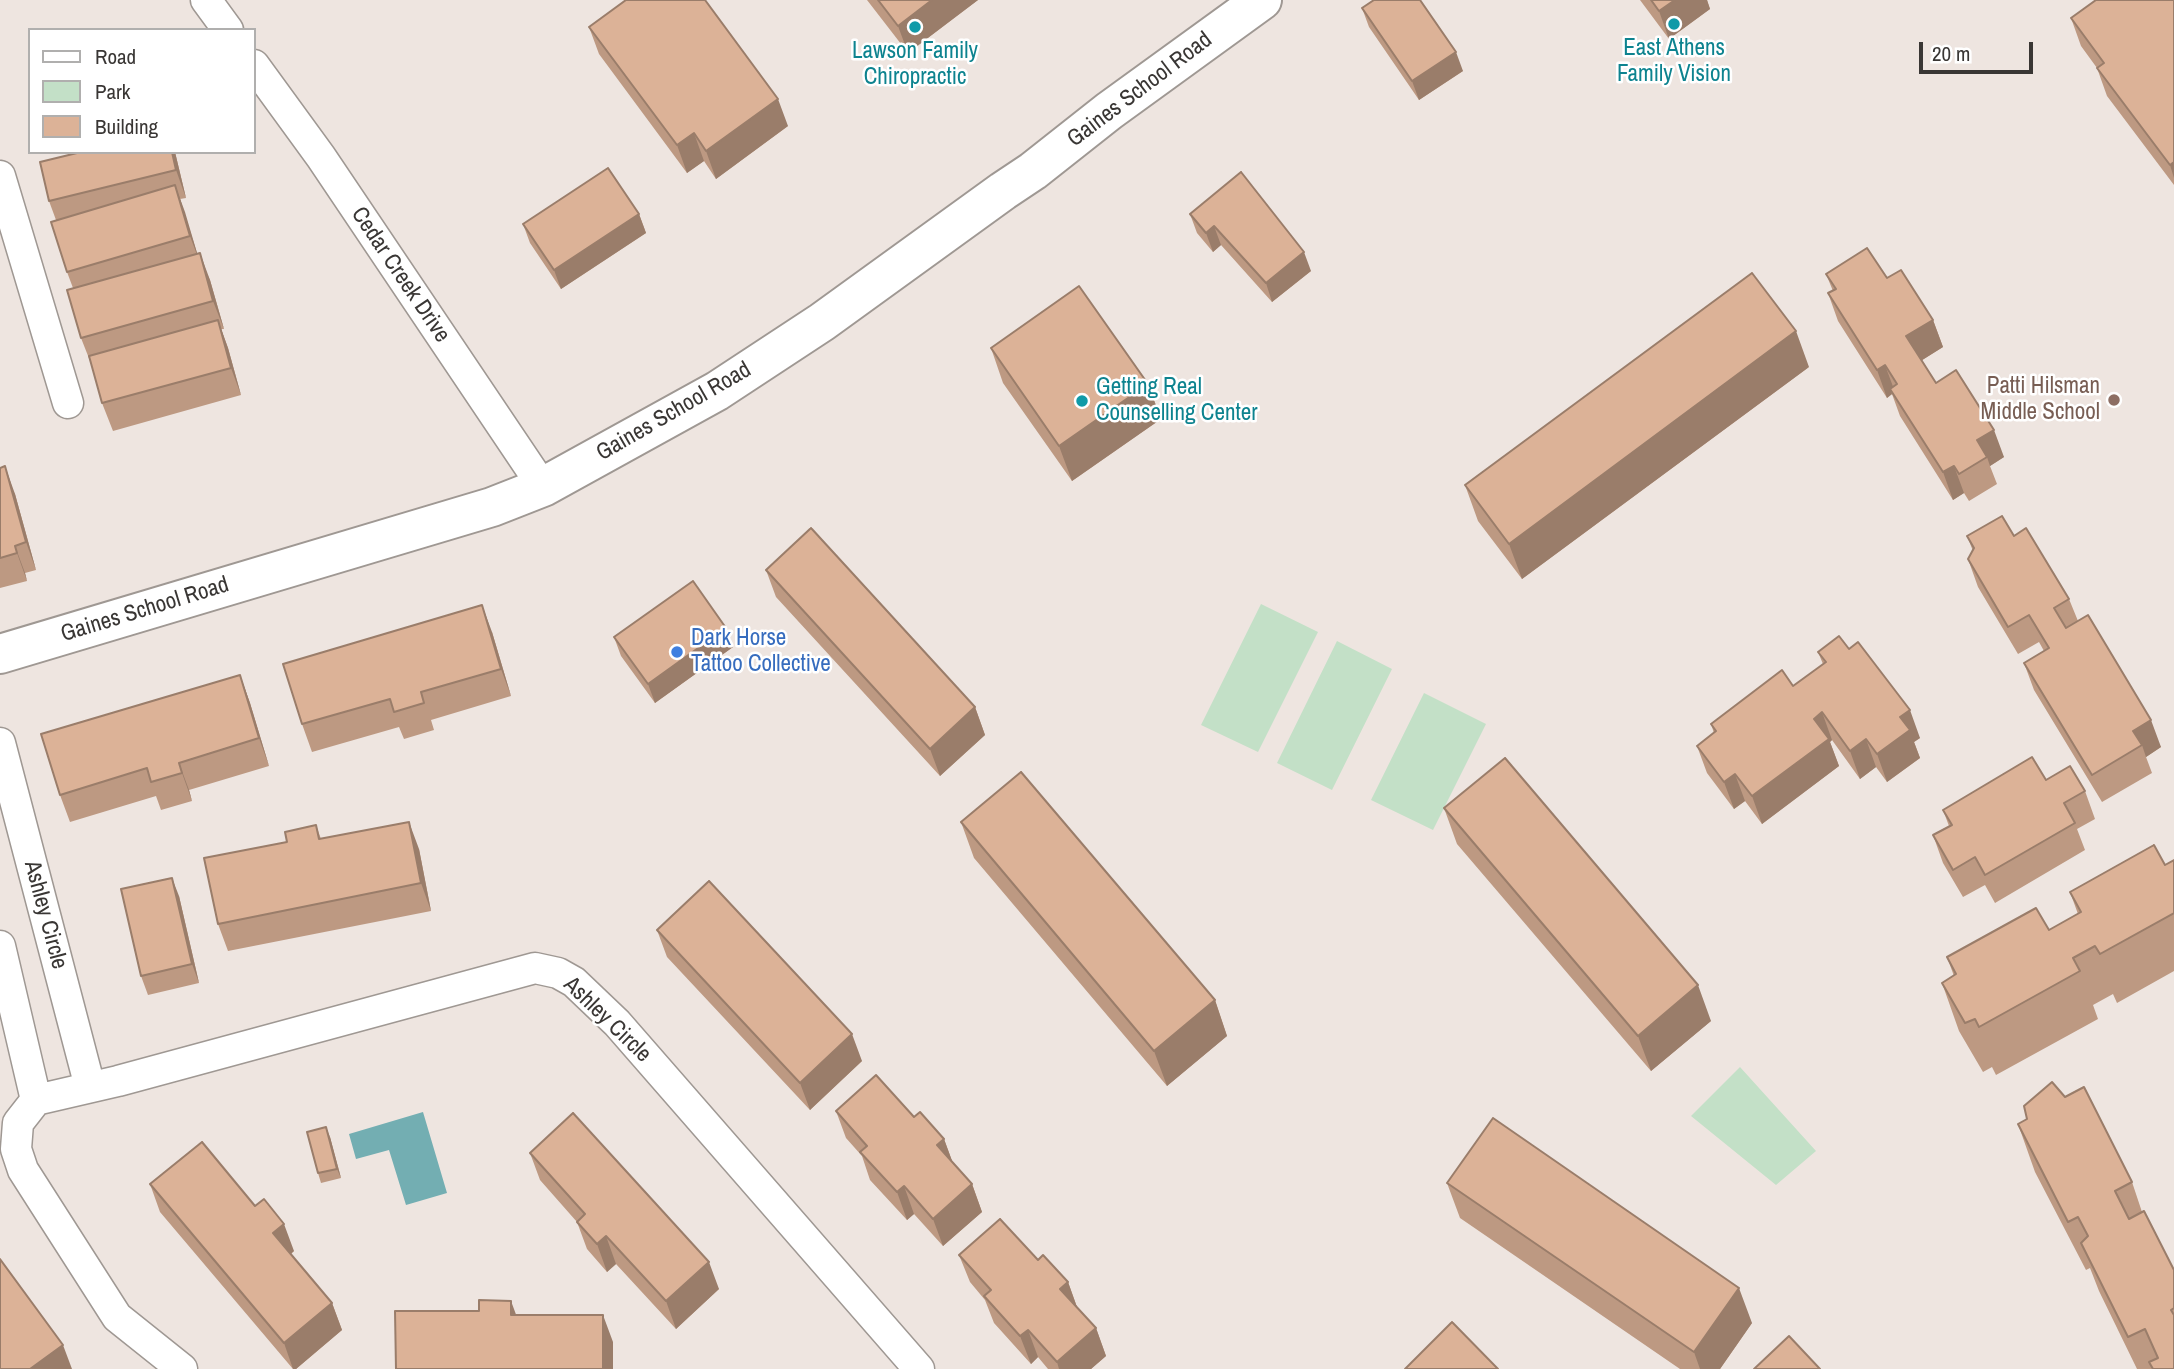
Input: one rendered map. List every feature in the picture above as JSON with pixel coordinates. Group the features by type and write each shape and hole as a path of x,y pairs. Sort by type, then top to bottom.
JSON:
{"main road":[{"name":"Gaines School Road","path":"0,654 492,507 543,486 717,391 822,322 1033,171 1103,116 1262,0"}],"street":[{"path":"206,0 227,28"},
{"name":"Cedar Creek Drive","path":"256,68 321,157 543,486"},
{"path":"0,176 68,403"},
{"name":"Ashley Circle","path":"0,743 90,1087"},
{"path":"0,946 36,1100 18,1123 16,1149 23,1170 117,1317 182,1369"},
{"name":"Ashley Circle","path":"36,1100 535,968 558,972 573,982 617,1023 919,1369"}],"green space":[{"path":"1261,604 1318,632 1258,752 1201,725"},
{"path":"1337,641 1392,669 1332,790 1277,763"},
{"path":"1424,693 1486,724 1433,830 1371,800"},
{"path":"1740,1067 1816,1151 1776,1185 1691,1116"}],"water":[{"path":"423,1112 447,1193 406,1205 389,1150 356,1159 349,1134"}],"building":[{"path":"626,0 705,0 778,99 706,151 694,133 677,145 589,27"},
{"path":"878,0 932,0 898,26"},
{"path":"1374,0 1420,0 1456,52 1412,81 1362,8"},
{"path":"1651,0 1675,0 1659,11"},
{"path":"2096,0 2174,0 2174,162 2170,165 2097,68 2104,63 2071,18"},
{"path":"73,154 172,154 176,170 49,201 40,162"},
{"path":"608,168 639,214 554,270 523,224"},
{"path":"1241,172 1304,252 1266,283 1214,226 1206,233 1190,214"},
{"path":"175,185 190,236 67,272 51,222"},
{"path":"1867,248 1887,278 1901,270 1933,320 1906,336 1936,383 1956,370 1994,430 1977,440 1987,457 1959,474 1954,466 1943,472 1890,389 1897,384 1885,365 1877,370 1828,293 1836,289 1826,274"},
{"path":"200,253 213,301 81,338 67,290"},
{"path":"1752,273 1796,331 1509,544 1465,485"},
{"name":"Getting Real Counselling Center","path":"1079,286 1148,384 1059,446 991,348"},
{"path":"218,320 231,368 102,403 89,356"},
{"path":"5,466 26,542 15,546 17,553 0,558 0,468"},
{"path":"2002,516 2014,536 2026,528 2069,599 2054,608 2066,628 2088,615 2151,720 2133,731 2142,745 2092,775 2024,663 2049,648 2029,615 2008,627 1968,559 1974,548 1967,536"},
{"path":"811,528 975,707 930,749 766,570"},
{"name":"Dark Horse Tattoo Collective","path":"693,581 726,628 648,684 614,637"},
{"path":"482,605 501,669 421,692 424,703 394,712 390,699 302,724 283,664"},
{"path":"1839,636 1849,649 1858,642 1910,710 1900,717 1910,730 1877,754 1866,739 1850,751 1822,712 1814,719 1829,739 1752,796 1735,774 1724,782 1697,746 1716,731 1711,724 1782,670 1793,686 1826,662 1818,652"},
{"path":"240,675 259,738 179,763 182,773 151,782 147,768 60,795 41,734"},
{"path":"2032,757 2046,780 2070,766 2085,791 2064,803 2075,823 1985,875 1975,857 1953,870 1933,835 1952,825 1943,810"},
{"path":"1505,758 1698,985 1638,1036 1444,808"},
{"path":"1021,772 1215,1000 1154,1051 961,822"},
{"path":"409,822 421,883 218,924 204,858 287,842 285,832 316,825 319,839"},
{"path":"2154,845 2165,865 2174,860 2174,913 2100,954 2095,946 2073,958 2080,971 1979,1027 1975,1019 1965,1023 1942,983 1956,974 1947,957 2036,908 2049,930 2081,912 2070,892"},
{"path":"172,878 192,964 141,976 121,889"},
{"path":"709,881 852,1034 800,1083 657,930"},
{"path":"876,1075 914,1117 920,1112 944,1139 937,1145 972,1184 933,1219 904,1186 897,1192 860,1152 867,1146 836,1111"},
{"path":"2052,1082 2065,1097 2084,1087 2132,1182 2115,1191 2129,1219 2144,1211 2174,1270 2174,1308 2171,1310 2174,1315 2174,1369 2153,1369 2149,1362 2158,1358 2145,1329 2128,1337 2081,1243 2088,1236 2078,1217 2068,1222 2018,1124 2027,1119 2024,1106"},
{"path":"573,1113 709,1262 666,1301 606,1236 597,1244 577,1222 585,1214 530,1153"},
{"path":"1493,1118 1739,1288 1694,1352 1447,1183"},
{"path":"326,1127 337,1169 318,1173 307,1132"},
{"path":"202,1142 255,1206 264,1199 284,1224 273,1233 332,1303 284,1343 150,1184"},
{"path":"1000,1219 1038,1260 1043,1255 1068,1282 1060,1289 1096,1328 1057,1362 1028,1330 1020,1336 984,1296 991,1290 959,1255"},
{"path":"0,1259 63,1345 30,1369 0,1369"},
{"path":"479,1300 511,1301 511,1315 603,1315 603,1369 396,1369 395,1311 479,1311"},
{"path":"1452,1322 1498,1369 1405,1369"},
{"path":"1789,1336 1820,1369 1754,1369"}],"place":[{"name":"East Athens Family Vision","path":"1674,24"},
{"name":"Lawson Family Chiropractic","path":"915,27"},
{"name":"Patti Hilsman Middle School","path":"2114,400"},
{"name":"Getting Real Counselling Center","path":"1082,401"},
{"name":"Dark Horse Tattoo Collective","path":"677,652"}]}
